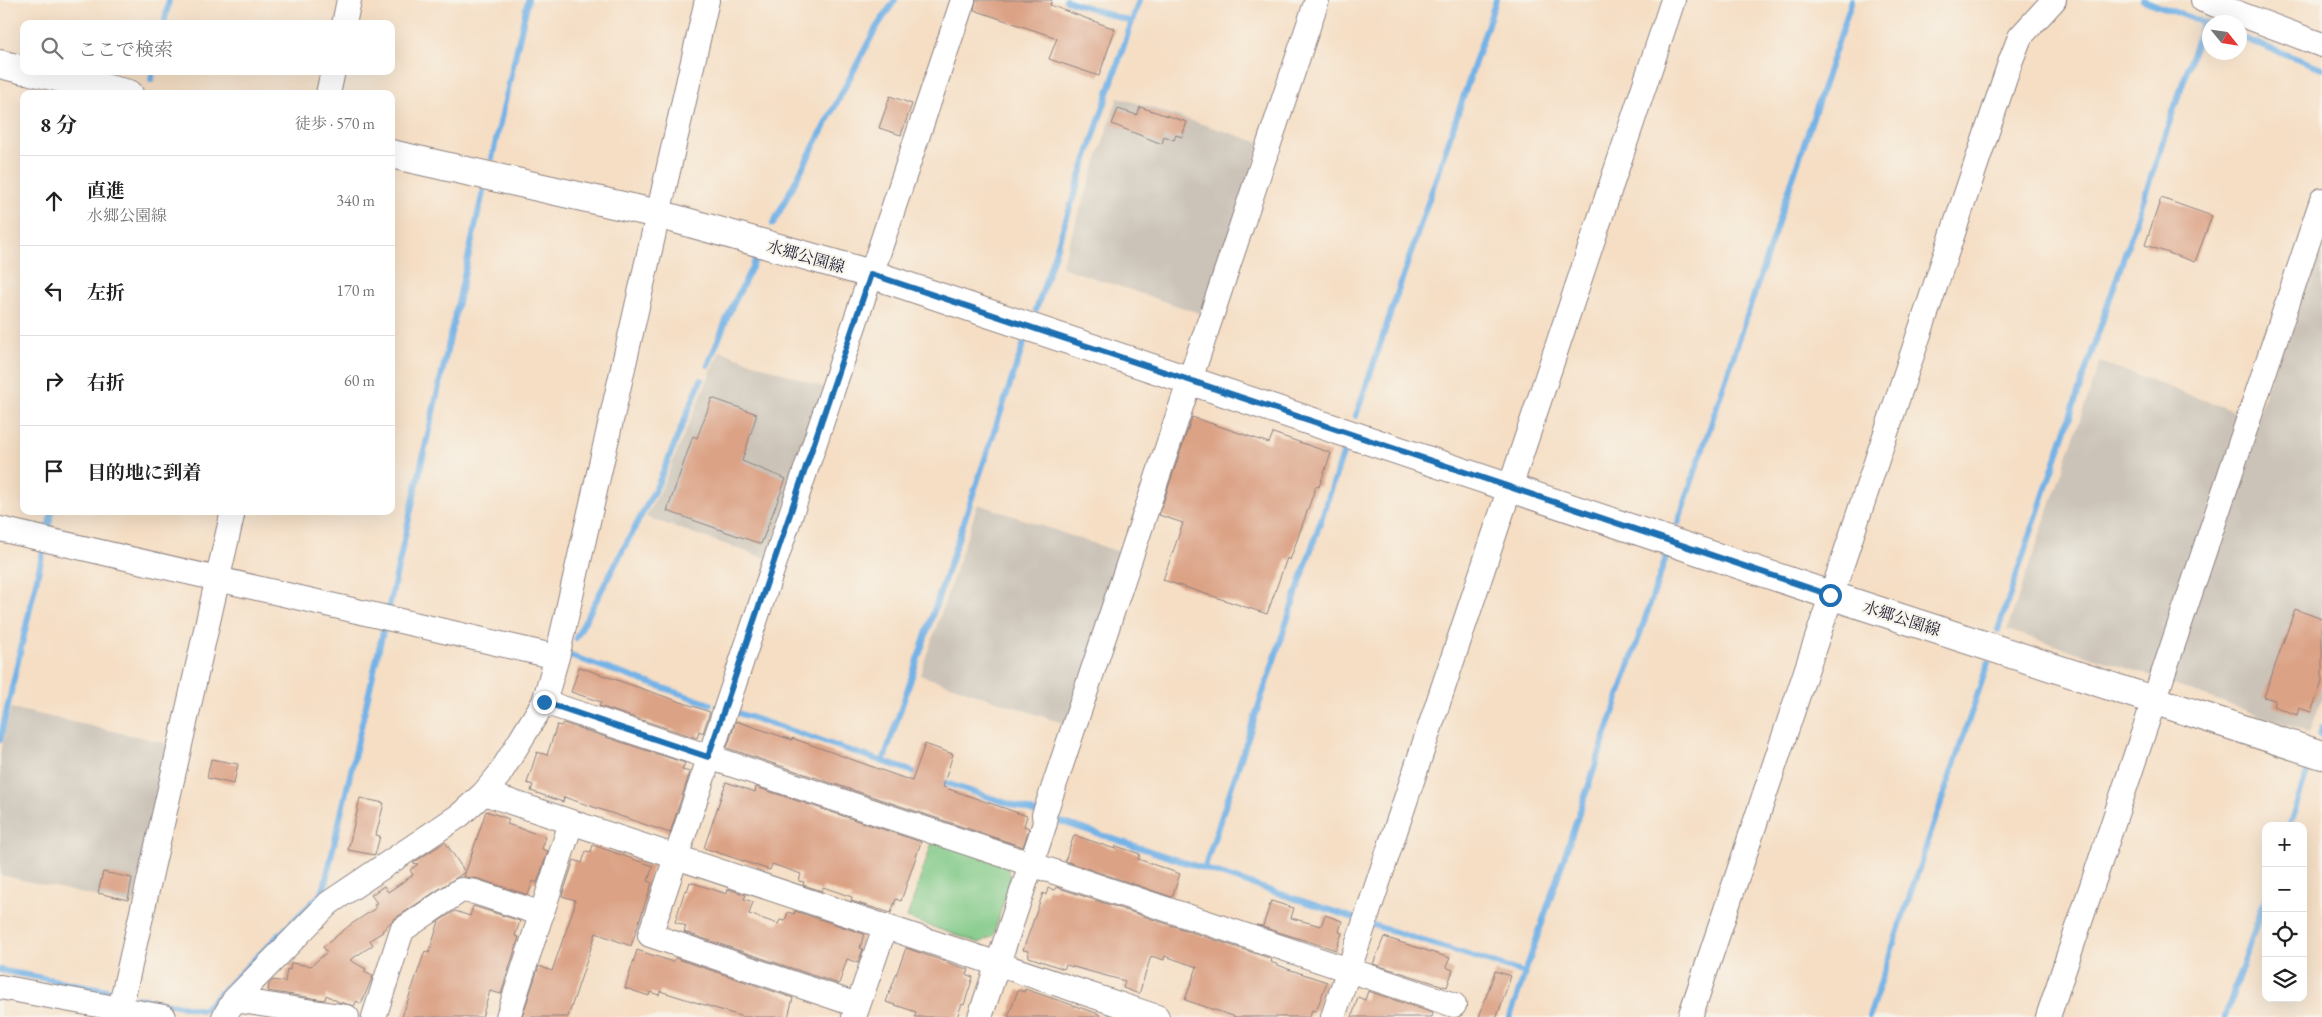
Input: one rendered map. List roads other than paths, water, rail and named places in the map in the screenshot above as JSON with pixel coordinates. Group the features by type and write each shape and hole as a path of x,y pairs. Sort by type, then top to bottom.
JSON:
{"main road":[{"path":"0,64 20,69"},
{"path":"48,75 112,90"},
{"name":"水郷公園線","path":"395,155 658,214 871,274 1188,381 1510,486 1830,595 2322,756"}],"street":[{"path":"345,20 350,0"},
{"path":"229,1008 329,902 460,815 484,793 499,775 544,702 557,657 707,0"},
{"path":"885,926 855,1011 650,935 708,757 963,0"},
{"path":"980,1017 1032,866 1045,823 1044,815 1317,0"},
{"path":"1332,1017 1673,0"},
{"path":"1690,1017 2011,60 2020,36 2054,0"},
{"path":"2203,0 2322,45"},
{"path":"329,90 332,75"},
{"path":"2048,1017 2322,200"},
{"path":"120,1009 232,515"},
{"path":"0,529 557,657"},
{"path":"544,702 1348,971 1454,1004"},
{"path":"484,793 998,964 1104,1009 1157,1017"},
{"path":"508,1017 571,822"},
{"path":"374,1017 402,930 461,890 475,892 542,914"},
{"path":"0,987 164,1017"},
{"path":"229,1008 347,1017"}],"waterway":[{"path":"165,20 169,0"},
{"path":"492,158 528,0"},
{"path":"773,224 876,28 895,0"},
{"path":"1066,0 1132,22"},
{"path":"1036,310 1139,0"},
{"path":"1356,416 1496,0"},
{"path":"1678,523 1852,0"},
{"path":"2143,0 2202,22"},
{"path":"1998,630 2202,26"},
{"path":"2247,40 2322,68"},
{"path":"151,80 152,75"},
{"path":"388,611 483,192"},
{"path":"708,365 730,311 757,257"},
{"path":"883,762 1024,343"},
{"path":"576,638 658,484 701,380"},
{"path":"1204,869 1345,448"},
{"path":"47,533 51,515"},
{"path":"0,740 44,547"},
{"path":"1510,1017 1666,557"},
{"path":"138,998 203,1010 319,896 324,888 384,627"},
{"path":"571,656 710,704"},
{"path":"1869,1017 1988,663"},
{"path":"732,711 923,775"},
{"path":"2320,735 2322,727"},
{"path":"2290,822 2308,770"},
{"path":"937,780 1037,813"},
{"path":"1059,821 1354,918"},
{"path":"2225,1017 2262,908"},
{"path":"1373,925 1525,973"},
{"path":"0,970 107,990"}]}
